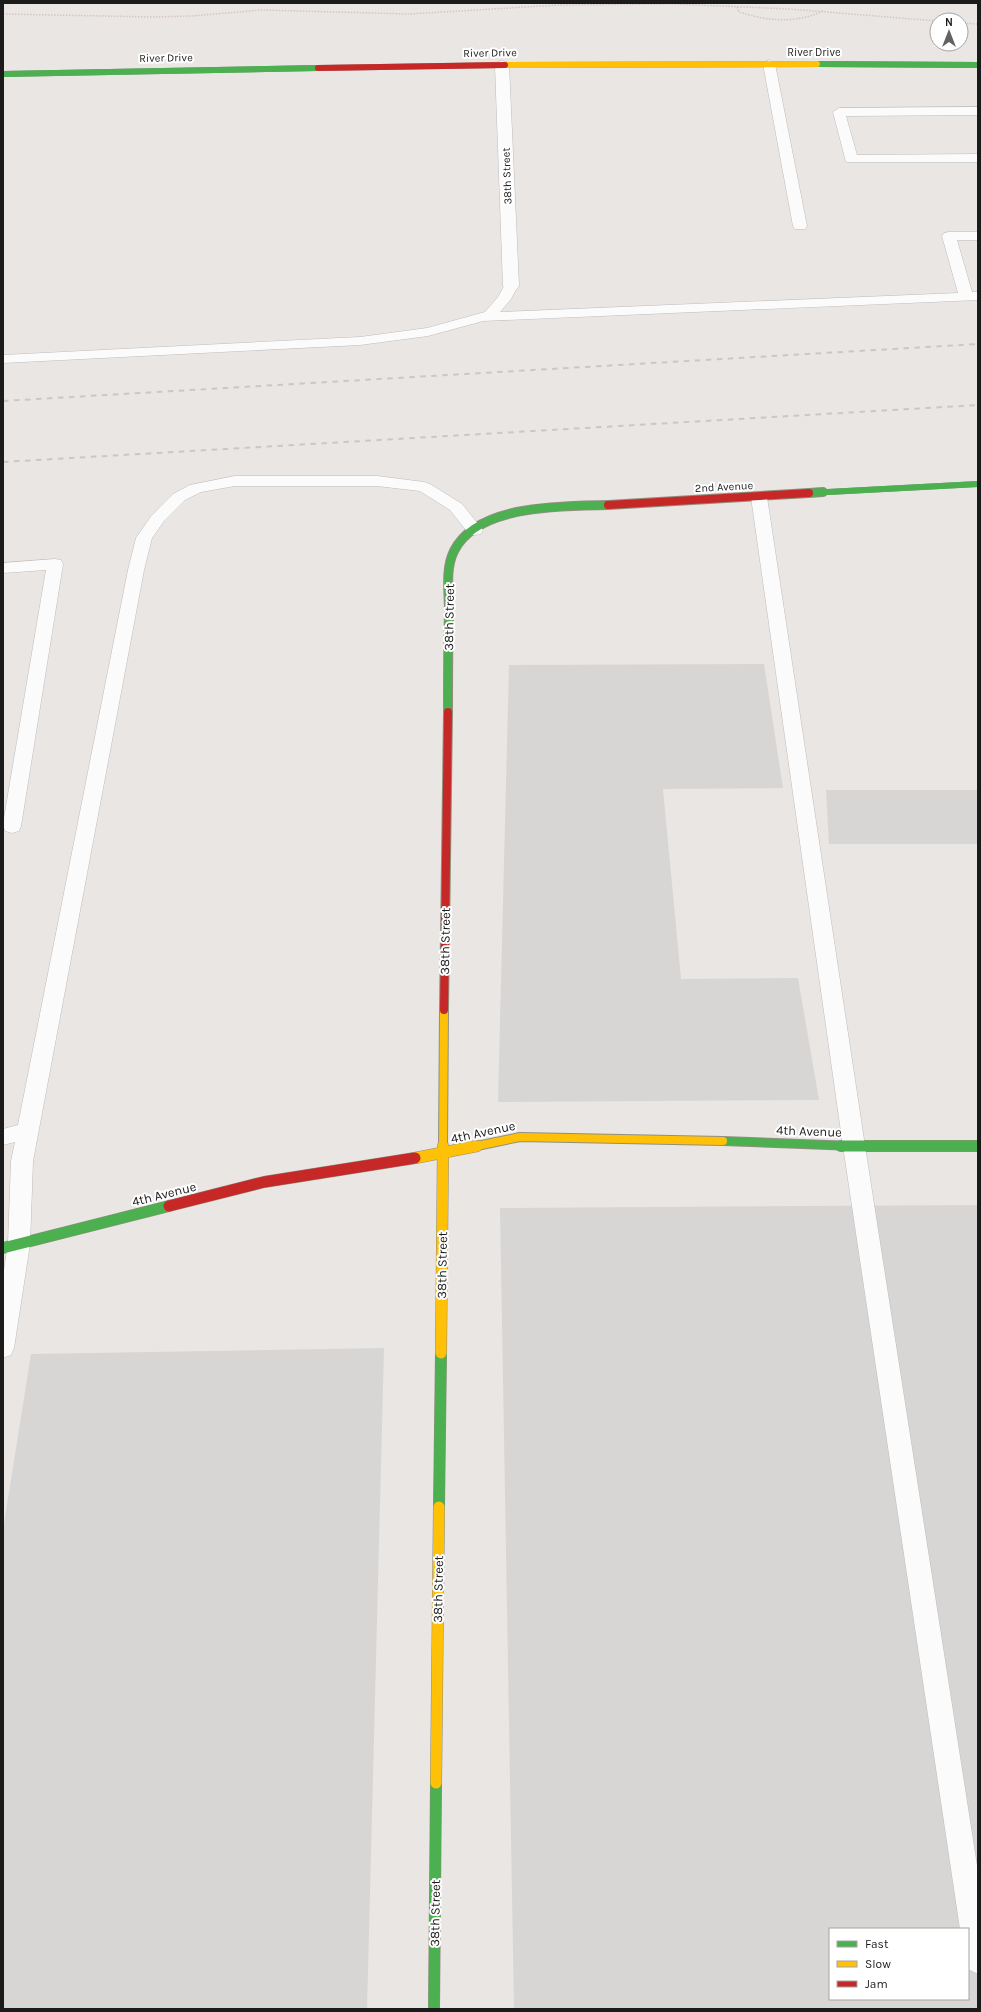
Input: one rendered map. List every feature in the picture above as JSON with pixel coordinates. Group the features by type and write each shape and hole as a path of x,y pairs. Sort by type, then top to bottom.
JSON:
{"street":[{"name":"River Drive","path":"3,74 502,65 978,65"},
{"name":"38th Street","path":"502,65 511,286"},
{"name":"2nd Avenue","path":"475,530 490,521 509,514 545,508 978,484"},
{"name":"38th Street","path":"434,2009 449,572 453,555 462,542 475,530"},
{"name":"4th Avenue","path":"11,1246 264,1182 443,1154 520,1137 705,1140 854,1146 978,1146"}],"lane":[{"path":"769,64 800,226"},
{"path":"978,111 839,112 851,159 978,158"},
{"path":"483,317 972,297 949,236 978,236"},
{"path":"3,359 360,341 428,332 490,315 504,299 511,286"},
{"path":"3,1348 11,1246 22,1161 136,570 144,538 158,518 179,497 196,488 214,484 259,480 377,481 424,487 456,507 475,530"},
{"path":"759,497 854,1146 978,1960"},
{"path":"3,568 55,564 12,826"},
{"path":"3,1137 28,1131"}],"path":[{"path":"3,14 153,17 192,16 262,10 409,14 559,5 676,4 824,11 929,20"},
{"path":"737,7 739,12 747,15 802,20 816,16 824,11"}],"shaded area":[{"path":"764,664 783,788 663,789 681,979 798,978 819,1100 498,1102 509,665"},
{"path":"826,790 978,790 978,844 829,844"},
{"path":"978,1205 978,2009 514,2009 500,1208"},
{"path":"384,1348 367,2009 3,2009 3,1530 31,1354"}],"railway":[{"path":"3,401 978,344"},
{"path":"3,462 978,405"}],"traffic: fast":[{"path":"817,64 978,65"},
{"path":"3,74 318,68"},
{"path":"809,493 978,484"},
{"path":"448,712 449,572 455,549 468,534 484,523 504,515 525,510 569,506 608,505"},
{"path":"723,1141 854,1146 978,1146"},
{"path":"3,1248 169,1206"},
{"path":"439,1507 441,1353"},
{"path":"434,2009 436,1783"}],"traffic: slow":[{"path":"505,65 817,64"},
{"path":"441,1353 444,1010"},
{"path":"415,1158 520,1137 723,1141"},
{"path":"436,1783 439,1507"}],"traffic: jam":[{"path":"318,68 505,65"},
{"path":"608,505 809,493"},
{"path":"444,1010 448,712"},
{"path":"169,1206 264,1182 415,1158"}]}
